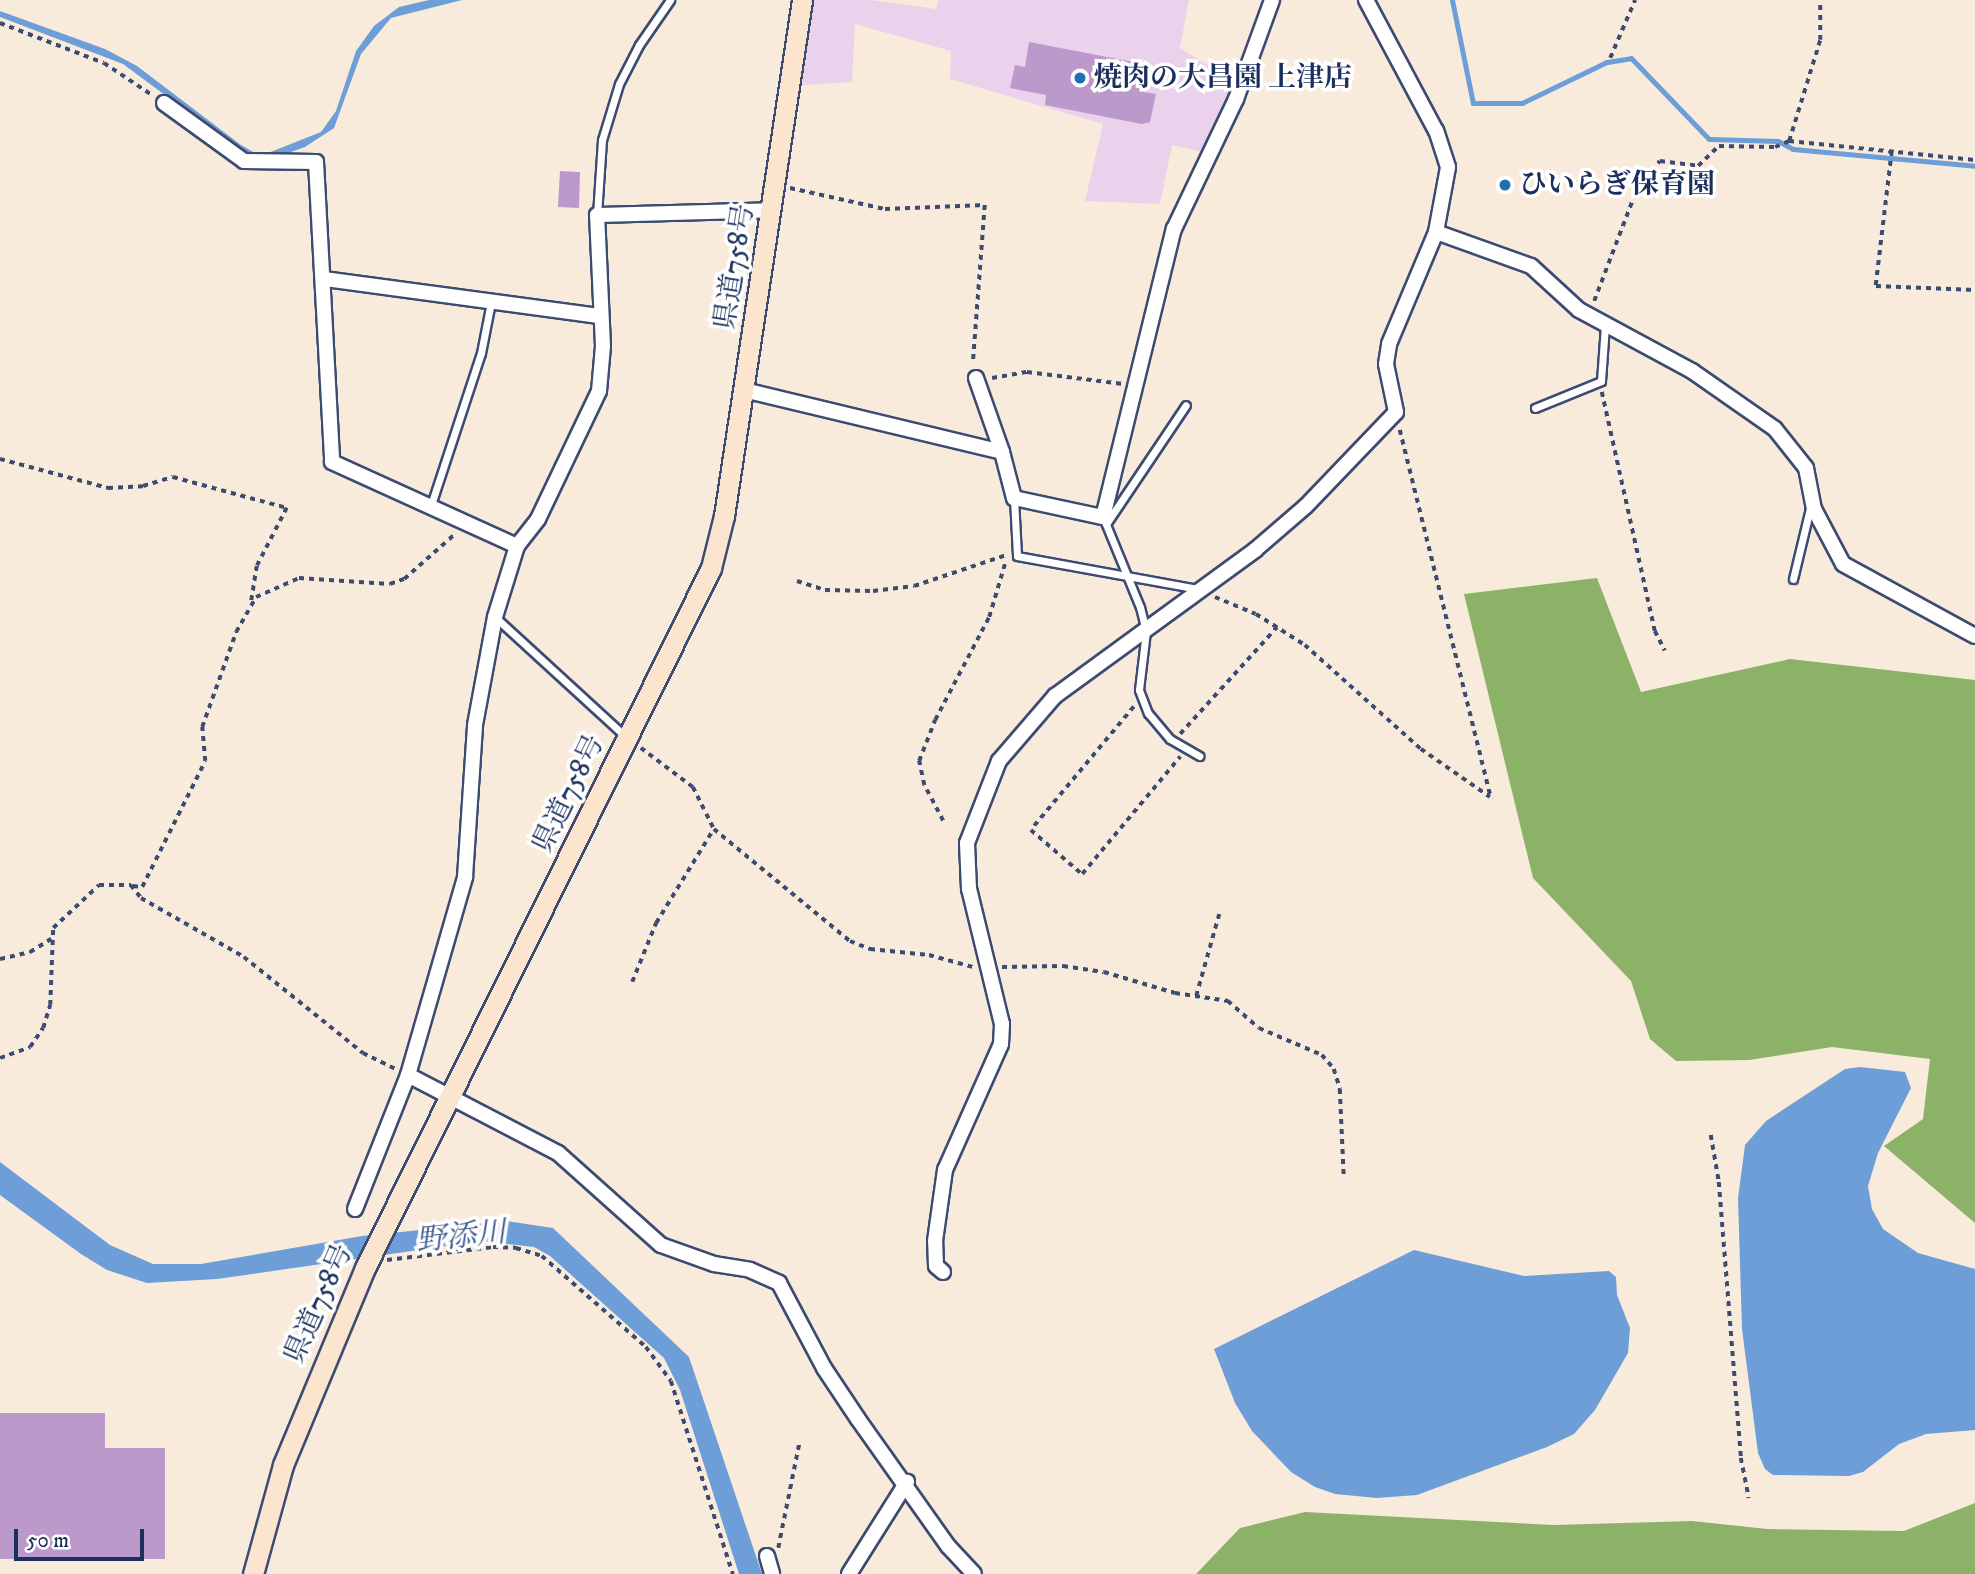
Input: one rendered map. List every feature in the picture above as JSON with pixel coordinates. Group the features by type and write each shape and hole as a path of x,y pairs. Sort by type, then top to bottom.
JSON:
{"main road":[{"name":"県道758号","path":"253,1574 283,1465 372,1264 386,1221 711,568 744,390 773,210 802,0"}],"street":[{"path":"978,381 1014,498 1105,520 1132,387 1174,229 1236,99 1272,0"},
{"path":"943,1272 936,1266 935,1241 945,1170 1001,1044 1002,1024 985,967 969,890 967,844 999,761 1055,696 1104,656 1146,631 1255,550 1306,506 1395,412 1386,364 1389,344 1436,232 1448,167 1436,131 1366,0"},
{"path":"164,103 244,162 316,162 325,279 332,462 468,527 517,547"},
{"path":"355,1209 408,1075 465,877 475,725 495,617 517,547 544,508 599,391 597,215 773,210"},
{"path":"1436,232 1531,266 1590,316 1692,371 1775,429 1806,468 1812,500 1843,564 1975,636"},
{"path":"325,279 600,316"},
{"path":"744,390 1002,452"},
{"path":"408,1075 449,1099 558,1153 661,1245 714,1264 750,1270 779,1283 824,1368 907,1482 948,1546 974,1574"},
{"path":"849,1574 907,1482"}],"lane":[{"path":"597,215 602,140 619,84 639,45 670,0"},
{"path":"430,509 481,353 491,301"},
{"path":"1535,408 1601,381 1605,325"},
{"path":"1186,405 1105,520 1146,631 1142,698 1147,713 1173,741 1199,756"},
{"path":"1014,498 1017,556 1199,589"},
{"path":"1793,579 1812,500"},
{"path":"495,617 628,739"}],"path":[{"path":"1610,58 1635,0"},
{"path":"1788,141 1820,40 1820,0"},
{"path":"0,23 104,64 164,103"},
{"path":"1590,316 1617,233 1652,165 1660,161 1698,166 1719,146 1775,147 1788,141 1975,160"},
{"path":"1892,152 1876,286 1975,290"},
{"path":"785,187 885,209 985,205 975,293 978,381 1027,372 1103,379 1132,387"},
{"path":"1601,381 1652,618 1665,651"},
{"path":"1199,589 1277,627 1306,645 1421,749 1491,799 1395,412"},
{"path":"0,459 108,488 143,486 173,477 287,508 257,566 251,604 202,727 205,761 142,887 99,885 53,928 50,1005 43,1028 30,1047 0,1058"},
{"path":"251,604 274,586 299,578 390,584 404,579 449,538 468,527"},
{"path":"797,581 825,590 873,591 914,586 1016,552"},
{"path":"943,821 924,785 919,761 935,720 989,617 1008,555"},
{"path":"1173,741 1277,627"},
{"path":"1142,698 1031,830 1082,874 1187,749"},
{"path":"628,739 693,788 714,829 850,941 870,950 985,967 1063,966 1228,1001 1259,1028 1322,1055 1334,1069 1340,1089 1344,1178"},
{"path":"632,982 656,923 714,829"},
{"path":"131,886 141,898 244,957 363,1053 408,1075"},
{"path":"1196,996 1219,914"},
{"path":"0,959 30,952 51,939"},
{"path":"1711,1135 1719,1182 1741,1458 1749,1498"},
{"path":"372,1264 516,1248 542,1256 646,1347 671,1381 733,1574"},
{"path":"770,1566 782,1537 799,1444"}],"shaded area":[{"path":"814,0 871,0 936,9 938,0 1189,0 1180,48 1240,85 1207,153 1172,145 1160,204 1085,201 1103,124 950,79 951,51 855,24 852,82 802,85"}],"green space":[{"path":"1597,578 1641,692 1790,659 1975,680 1975,1223 1884,1146 1923,1119 1930,1059 1832,1047 1749,1060 1676,1061 1650,1039 1631,981 1533,878 1464,594"},
{"path":"1975,1503 1975,1574 1196,1574 1240,1528 1305,1512 1554,1525 1692,1521 1767,1529 1904,1531"}],"water":[{"path":"429,0 462,0 391,18 361,54 334,128 305,147 274,158 250,158 123,64 0,17 0,11 105,49 137,66 241,145 255,153 268,153 321,132 336,111 356,51 374,26 399,7"},
{"path":"1860,1067 1905,1072 1911,1088 1878,1153 1868,1186 1872,1209 1883,1229 1918,1253 1975,1269 1975,1430 1926,1434 1899,1444 1863,1472 1849,1476 1773,1475 1765,1469 1758,1453 1742,1329 1738,1198 1745,1145 1766,1121 1845,1069"},
{"name":"野添川","path":"0,1162 110,1245 153,1264 201,1264 362,1236 507,1221 553,1228 689,1357 762,1574 739,1574 680,1390 664,1358 550,1256 534,1247 481,1241 217,1279 147,1283 107,1270 0,1195"},
{"path":"1414,1250 1524,1276 1609,1271 1616,1277 1617,1295 1630,1328 1628,1353 1595,1410 1574,1434 1547,1447 1417,1495 1377,1498 1335,1494 1315,1487 1291,1472 1252,1431 1235,1403 1214,1349"}],"building":[{"name":"焼肉の大昌園 上津店","path":"1029,42 1149,65 1144,92 1156,94 1150,122 1142,124 1045,105 1046,95 1010,88 1015,65 1025,67"},
{"path":"560,171 580,172 579,208 558,207"},
{"path":"0,1413 105,1413 105,1448 165,1448 165,1559 0,1559"}],"waterway":[{"path":"1452,0 1473,103 1522,103 1607,62 1631,58 1709,139 1778,141 1793,149 1975,166"}],"place":[{"name":"焼肉の大昌園 上津店","path":"1080,78"},
{"name":"ひいらぎ保育園","path":"1505,185"}]}
